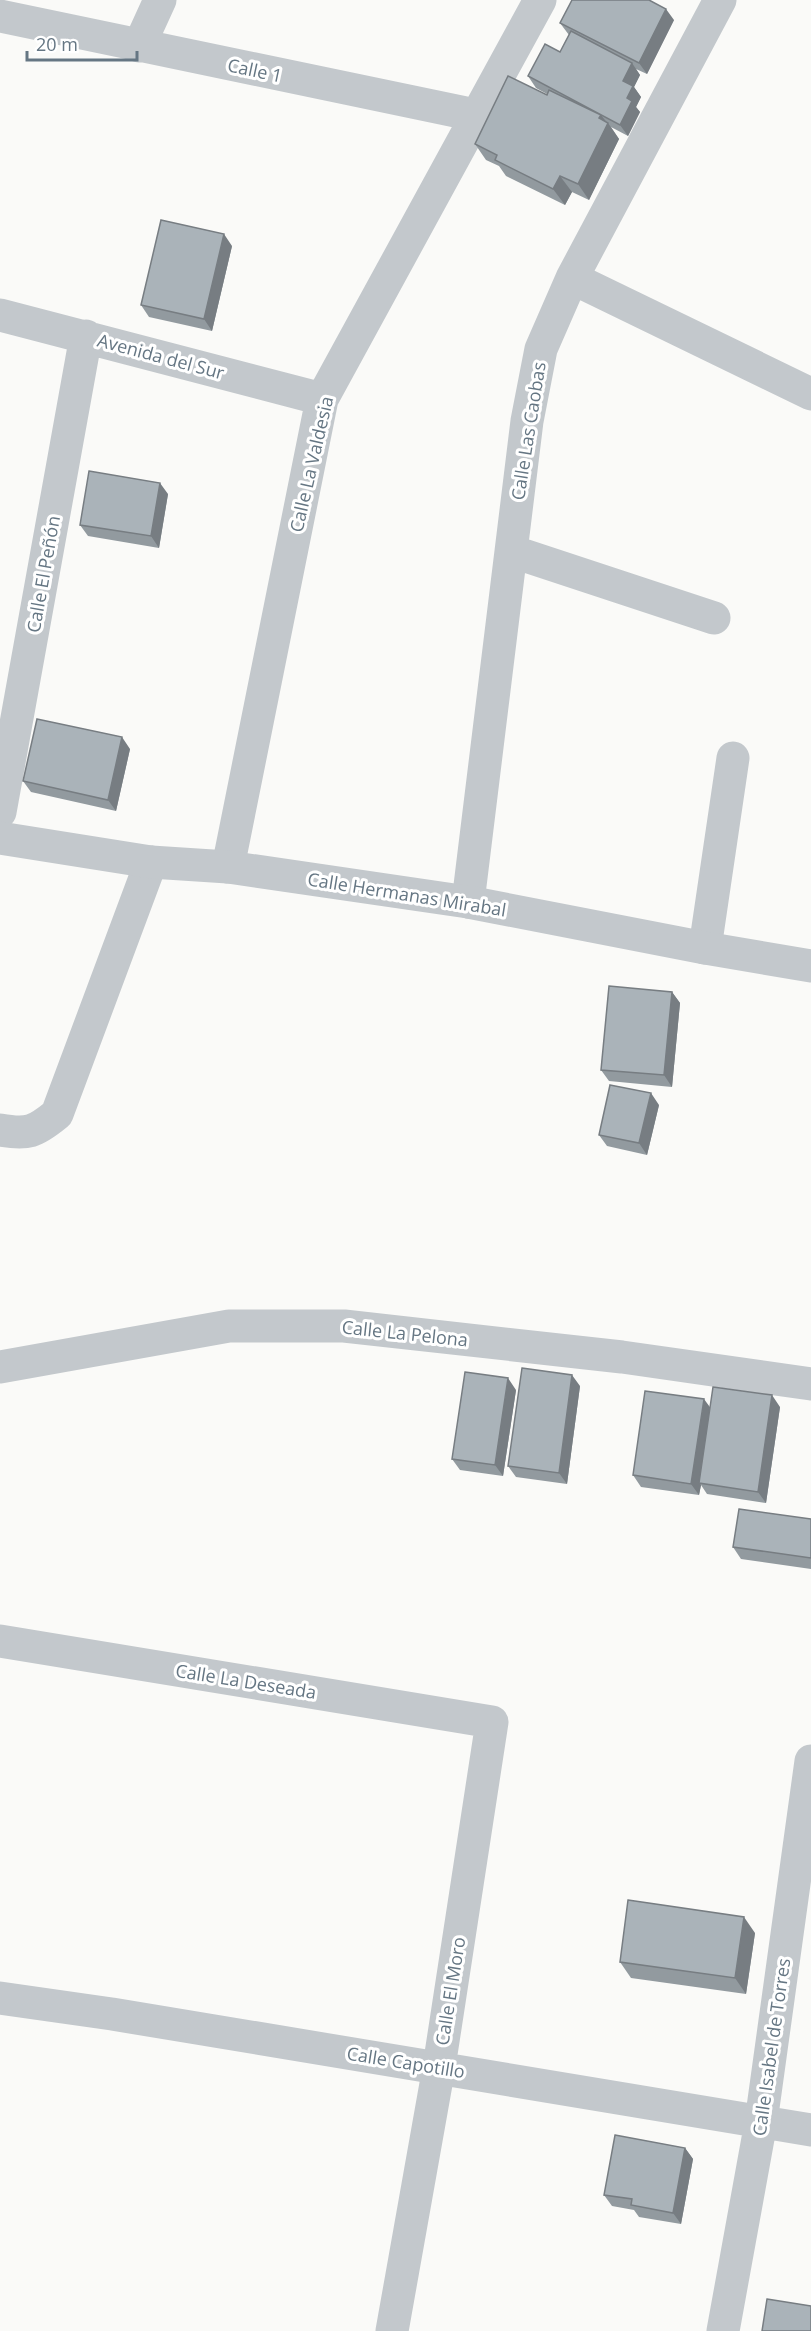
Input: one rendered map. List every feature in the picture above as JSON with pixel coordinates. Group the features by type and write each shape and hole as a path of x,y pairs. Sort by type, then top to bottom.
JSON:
{"street":[{"path":"139,46 159,0"},
{"name":"Calle La Valdesia","path":"228,867 322,399 540,0"},
{"name":"Calle Las Caobas","path":"468,902 527,421 541,349 572,278 720,0"},
{"name":"Calle 1","path":"0,16 476,115"},
{"path":"572,278 811,394"},
{"name":"Avenida del Sur","path":"0,315 322,399"},
{"name":"Calle El Peñón","path":"0,812 87,336"},
{"path":"511,551 714,618"},
{"path":"705,948 733,758"},
{"name":"Calle Hermanas Mirabal","path":"0,838 152,862 228,867 468,902 811,966"},
{"path":"11,1132 40,1128 57,1114 152,862"},
{"name":"Calle La Pelona","path":"0,1367 229,1326 344,1326 622,1357 811,1384"},
{"name":"Calle La Deseada","path":"0,1641 492,1722"},
{"name":"Calle El Moro","path":"392,2331 439,2067 492,1722"},
{"name":"Calle Isabel de Torres","path":"723,2331 761,2122 811,1761"},
{"name":"Calle Capotillo","path":"0,1998 439,2067 811,2130"}],"building":[{"path":"572,0 649,0 666,9 639,63 560,23"},
{"path":"571,31 632,63 623,81 633,86 627,98 632,101 620,125 528,76 545,44 560,52"},
{"path":"508,76 547,95 549,90 601,115 599,118 608,123 578,184 560,176 553,189 495,160 497,155 475,144"},
{"path":"161,220 224,234 204,319 141,305"},
{"path":"89,471 160,483 151,536 80,525"},
{"path":"37,719 122,737 108,800 23,781"},
{"path":"609,986 672,992 664,1075 601,1070"},
{"path":"610,1085 651,1093 639,1143 599,1135"},
{"path":"522,1368 572,1375 559,1473 508,1466"},
{"path":"465,1372 508,1378 495,1465 452,1459"},
{"path":"713,1387 772,1395 758,1492 699,1483"},
{"path":"645,1391 704,1399 691,1484 633,1475"},
{"path":"739,1509 811,1519 811,1558 733,1547"},
{"path":"628,1900 744,1917 735,1978 620,1962"},
{"path":"615,2135 685,2148 673,2213 631,2205 632,2199 604,2195"},
{"path":"767,2299 811,2306 811,2331 762,2331"}]}
